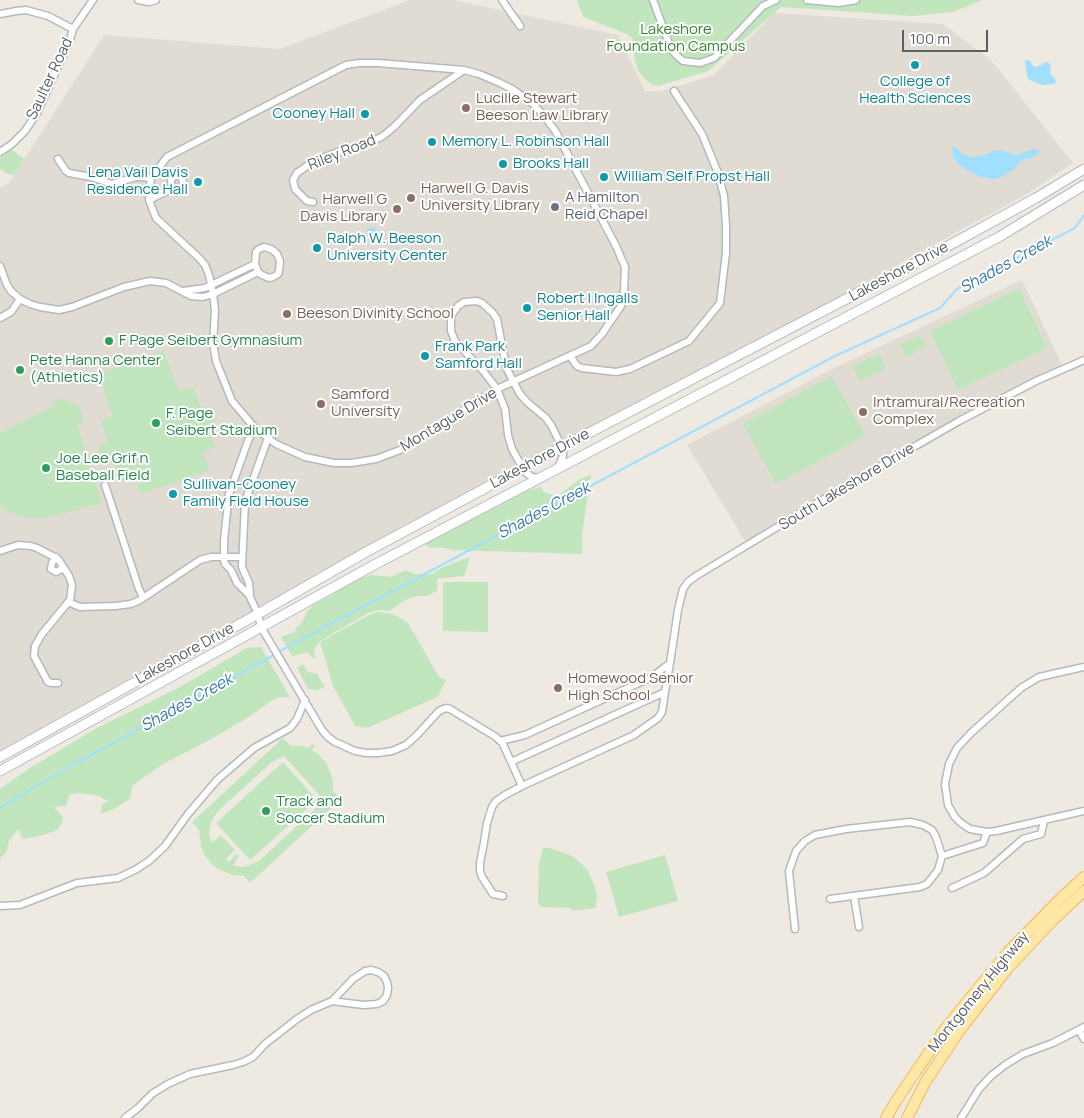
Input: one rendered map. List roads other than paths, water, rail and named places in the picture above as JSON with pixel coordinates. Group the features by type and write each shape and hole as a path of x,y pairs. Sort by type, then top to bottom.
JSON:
{"main road":[{"name":"Lakeshore Drive","path":"0,757 258,614 335,569 522,468 900,271 1036,198 1084,169"},
{"name":"Lakeshore Drive","path":"0,771 374,564 999,237 1084,186"},
{"path":"1036,198 1043,210"},
{"name":"Montgomery Highway","path":"886,1118 944,1030 1008,952 1084,877"},
{"name":"Montgomery Highway","path":"907,1118 926,1081 960,1030 1008,968 1053,920 1084,891"}],"street":[{"name":"Saulter Road","path":"0,151 12,144 37,113 70,40 73,29 93,0"},
{"path":"138,0 149,2 156,0"},
{"path":"502,0 520,26"},
{"path":"653,0 671,49 683,61 700,63 714,58 762,6 776,0"},
{"path":"807,0 839,3 856,0"},
{"path":"0,14 26,10 48,16 73,29"},
{"name":"Montague Drive","path":"149,200 156,218 199,258 209,275 215,310 213,343 216,361 232,400 254,427 276,444 305,457 334,463 351,463 376,459 400,450 497,389 591,346 602,334 620,306 624,291 625,267 616,246 556,132 532,103 512,89 464,70 378,63 346,65 167,157 151,178"},
{"name":"Riley Road","path":"313,202 308,201 295,189 293,180 297,173 314,161 369,143 383,136 420,100 464,70"},
{"path":"570,356 579,367 616,372 630,369 689,341 720,303 726,254 724,196 718,173 702,134 674,91"},
{"path":"58,159 66,172 112,184 136,177 151,178 149,200"},
{"path":"149,200 165,192 180,188 183,185 182,179 175,177 165,192"},
{"path":"171,182 173,187 177,188"},
{"path":"264,247 275,252 280,268 276,276 267,277 258,272 255,264 256,252 264,247"},
{"path":"183,291 197,290 212,285 255,264"},
{"path":"0,266 7,285 20,299 40,307 59,310 72,307 124,287 150,281 166,283 191,296 203,297 258,272"},
{"path":"0,318 11,312 20,299"},
{"path":"538,478 527,475 510,442 506,427 505,409 497,389 484,372 457,344 453,336 451,316 458,306 464,302 476,302 486,306 496,319 506,367 513,381 526,402 546,418 562,447 563,456 558,468"},
{"name":"South Lakeshore Drive","path":"503,896 493,894 480,871 487,823 492,807 496,801 505,795 634,735 658,718 662,712 678,610 683,589 688,582 832,494 959,421 1036,381 1084,360"},
{"path":"254,427 229,494 225,532 225,564 231,570 237,583 248,595 258,614 261,627 322,730 335,742 355,751 366,754 378,754 406,745 439,711 446,708 450,709 500,741 522,786"},
{"path":"248,595 250,594 250,583 242,567 245,498 268,438"},
{"path":"106,485 143,597"},
{"path":"0,551 12,546 24,545 40,550 56,558 69,576 72,585 70,600 42,634 35,646 34,656 48,682 58,682"},
{"path":"68,602 80,607 115,606 134,603 200,560 211,557 242,557"},
{"path":"56,558 52,563 51,569 56,572 64,568"},
{"path":"231,570 242,567"},
{"path":"500,741 525,735 552,723 652,677 670,663"},
{"path":"1084,667 1040,677 1021,688 957,748 948,764 946,784 948,805 961,824 970,829 996,832 1084,811"},
{"path":"511,762 665,692"},
{"path":"2,905 20,904 77,883 118,878 135,870 166,846 188,814 217,780 254,748 290,728 297,719 303,698"},
{"path":"952,888 984,873 1023,839 1041,834 1044,821"},
{"path":"795,929 789,871 796,851 805,841 815,836 848,828 910,822 923,825 932,830 942,856 938,870 926,884 920,887 830,899"},
{"path":"942,856 983,843 986,832"},
{"path":"854,896 859,927"},
{"path":"126,1118 161,1087 190,1074 243,1062 253,1057 265,1044 297,1018 332,1001 353,979 364,971 378,972 384,976 387,982 387,995 377,1004 363,1005 332,1001"},
{"path":"960,1118 979,1089 1005,1065 1023,1054 1053,1043 1081,1028 1084,1039"}],"water":[{"path":"1026,60 1030,61 1035,67 1045,62 1049,63 1051,75 1056,80 1055,84 1042,85 1028,79"},
{"path":"953,147 956,147 961,153 969,157 977,157 1000,150 1016,155 1034,149 1039,149 1039,152 1031,159 1021,161 1013,170 1000,178 993,179 980,177 960,166 954,158"},
{"path":"455,184 461,190 455,196 449,190"},
{"path":"372,227 378,233 372,239 366,233"}],"waterway":[{"name":"Shades Creek","path":"278,652 835,356 940,308 958,288 1075,228 1084,215"},
{"name":"Shades Creek","path":"0,808 73,765 274,655"}],"place":[{"name":"College of Health Sciences","path":"915,65"},
{"name":"Lucille Stewart Beeson Law Library","path":"466,108"},
{"name":"Cooney Hall","path":"365,114"},
{"name":"Memory L. Robinson Hall","path":"432,142"},
{"name":"Brooks Hall","path":"503,164"},
{"name":"William Self Propst Hall","path":"604,177"},
{"name":"Lena Vail Davis Residence Hall","path":"198,182"},
{"name":"Harwell G. Davis University Library","path":"411,198"},
{"name":"A Hamilton Reid Chapel","path":"555,207"},
{"name":"Harwell G Davis Library","path":"397,209"},
{"name":"Ralph W. Beeson University Center","path":"317,248"},
{"name":"Robert I Ingalls Senior Hall","path":"527,308"},
{"name":"Beeson Divinity School","path":"287,314"},
{"name":"F Page Seibert Gymnasium","path":"109,341"},
{"name":"Frank Park Samford Hall","path":"425,356"},
{"name":"Pete Hanna Center (Athletics)","path":"20,370"},
{"name":"Samford University","path":"321,404"},
{"name":"Intramural/Recreation Complex","path":"863,412"},
{"name":"F. Page Seibert Stadium","path":"156,423"},
{"name":"Joe Lee Grif n Baseball Field","path":"46,468"},
{"name":"Sullivan-Cooney Family Field House","path":"173,494"},
{"name":"Homewood Senior High School","path":"558,688"},
{"name":"Track and Soccer Stadium","path":"266,811"}],"park label":[{"name":"Lakeshore Foundation Campus","path":"676,38"}]}
